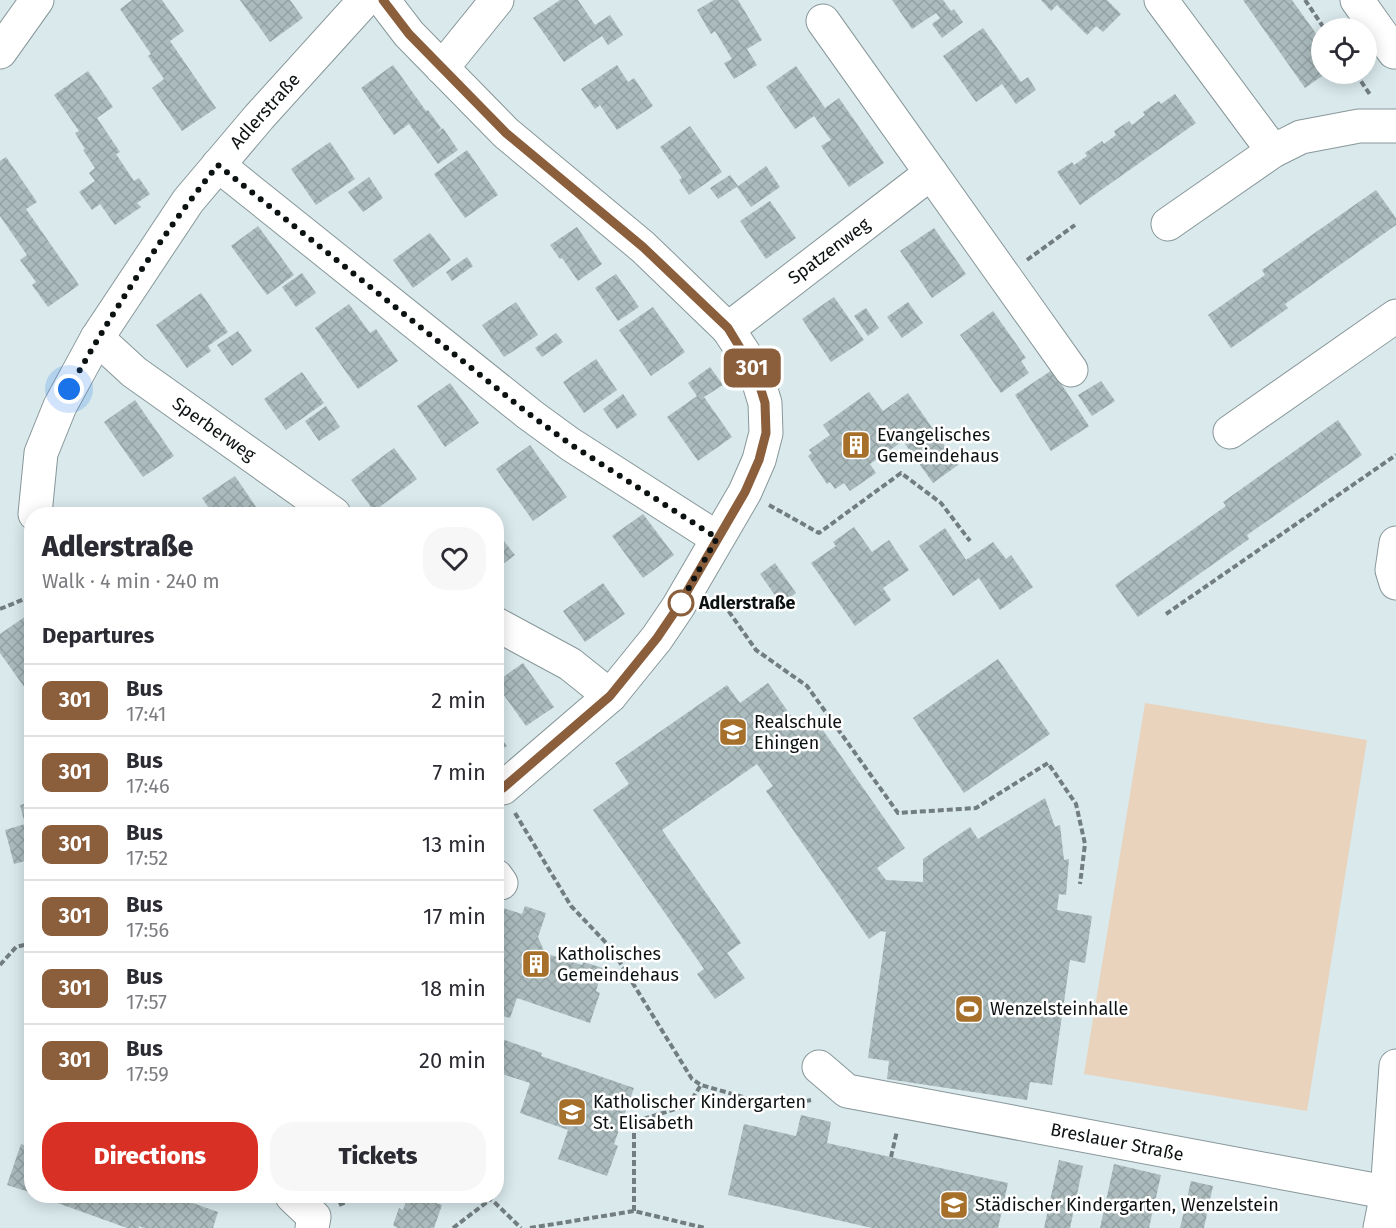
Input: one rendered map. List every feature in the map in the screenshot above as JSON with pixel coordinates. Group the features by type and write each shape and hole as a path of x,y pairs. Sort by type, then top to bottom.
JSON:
{"street":[{"path":"0,52 37,0"},
{"name":"Adlerstraße","path":"36,507 41,453 60,406 97,338 188,201 365,0"},
{"path":"383,0 409,34 506,133 643,247 728,328 758,380 765,403 766,433 759,460 745,492 691,586 657,638 610,696 504,785"},
{"path":"441,68 497,0"},
{"path":"1161,0 1273,151"},
{"path":"1358,0 1394,52 1396,50"},
{"path":"823,21 1071,370"},
{"path":"1168,224 1273,151 1301,137 1359,126 1396,126"},
{"path":"218,165 529,414 570,444 717,538"},
{"name":"Spatzenweg","path":"728,328 931,173"},
{"path":"1230,432 1396,316"},
{"name":"Sperberweg","path":"97,338 134,372 324,507"},
{"path":"1396,543 1392,570 1396,583"},
{"path":"504,628 570,664 610,696"},
{"path":"1380,1228 1391,1193 1396,1066"},
{"path":"819,1067 847,1092"},
{"name":"Breslauer Straße","path":"847,1092 1391,1193"},
{"path":"299,1203 314,1217 312,1228"}],"path":[{"path":"1305,0 1317,18"},
{"path":"1004,277 1076,225"},
{"path":"1166,614 1396,455"},
{"path":"745,492 819,532 901,473 941,503 970,541"},
{"path":"691,586 725,606 756,650 807,686 898,813 976,808 1048,763 1076,804 1085,844 1080,884"},
{"path":"0,609 24,600"},
{"path":"504,795 572,906 611,948 692,1079 701,1084 778,1107 847,1092"},
{"path":"0,965 16,947 24,945"},
{"path":"634,1211 634,1122 688,1105 701,1084"},
{"path":"453,1228 482,1203"},
{"path":"495,1203 521,1228"},
{"path":"530,1228 634,1211 705,1228"}],"shaded area":[{"path":"1145,703 1367,740 1307,1111 1084,1074"}],"building":[{"path":"132,0 162,0 184,31 170,41 216,108 182,131 152,88 164,79 148,56 151,54 120,9"},
{"path":"240,0 290,0 303,18 270,42"},
{"path":"560,0 578,0 595,25 610,15 623,35 608,45 602,36 564,62 533,18"},
{"path":"714,0 738,0 762,40 747,49 757,65 734,79 724,63 732,59 715,31 711,34 697,10"},
{"path":"892,0 943,0 951,11 954,9 963,22 942,38 932,24 940,18 936,13 912,29"},
{"path":"1041,0 1107,0 1121,14 1103,32 1096,26 1087,35 1057,5 1051,11"},
{"path":"1243,0 1292,0 1311,27 1311,84 1305,88"},
{"path":"983,28 1021,82 1028,77 1036,90 1016,104 1002,84 976,102 943,56"},
{"path":"393,65 441,128 436,133 443,128 458,150 438,164 409,124 394,135 361,88"},
{"path":"617,65 628,82 634,78 653,106 617,130 600,105 595,109 581,89"},
{"path":"796,66 825,108 839,98 884,163 849,187 821,146 831,140 814,116 795,129 766,87"},
{"path":"88,71 113,107 97,118 120,152 116,154 134,181 139,178 150,194 137,203 141,207 115,225 100,204 92,210 79,192 95,181 89,173 95,168 75,133 79,131 54,95"},
{"path":"1175,94 1196,123 1080,205 1057,172 1072,162 1074,165 1087,156 1085,153 1102,141 1104,144 1116,135 1114,131 1129,121 1132,125 1145,115 1143,112 1159,101 1161,104"},
{"path":"690,126 722,172 689,195 679,180 682,178 660,147"},
{"path":"330,142 355,179 316,205 291,169"},
{"path":"467,150 498,195 465,218 434,174"},
{"path":"6,157 37,202 26,209 79,285 48,307 32,285 36,282 20,260 27,255 0,216 0,161"},
{"path":"766,166 780,187 751,207 737,187"},
{"path":"730,175 738,186 718,199 710,188"},
{"path":"369,177 383,198 363,212 348,192"},
{"path":"1376,190 1396,218 1396,225 1285,304 1288,308 1231,348 1208,315 1265,275 1262,270"},
{"path":"770,201 796,238 766,259 740,221"},
{"path":"258,226 294,275 267,295 231,246"},
{"path":"577,227 602,264 578,281 550,245"},
{"path":"934,228 966,274 932,298 900,251"},
{"path":"430,233 451,260 413,288 393,260"},
{"path":"467,257 473,266 452,281 446,272"},
{"path":"302,273 316,293 296,307 282,287"},
{"path":"616,274 639,307 618,321 595,288"},
{"path":"201,293 228,332 208,346 211,351 187,368 156,325"},
{"path":"834,297 864,340 831,362 802,319"},
{"path":"516,302 538,335 504,357 482,325"},
{"path":"908,302 923,323 902,338 887,317"},
{"path":"349,304 370,333 376,329 398,361 358,389 315,328"},
{"path":"653,307 685,352 651,376 619,330"},
{"path":"866,308 879,328 868,336 854,316"},
{"path":"993,311 1026,358 1021,361 1029,373 1001,393 960,335"},
{"path":"238,331 252,351 232,366 217,345"},
{"path":"556,333 563,342 542,357 535,348"},
{"path":"596,359 617,390 584,413 563,382"},
{"path":"710,367 723,385 704,397 732,437 698,461 667,417 697,396 688,383"},
{"path":"1052,370 1089,426 1051,451 1015,395"},
{"path":"302,372 324,403 286,430 264,399"},
{"path":"1101,381 1115,401 1092,416 1078,395"},
{"path":"450,383 479,423 445,447 417,406"},
{"name":"Evangelisches Gemeindehaus","path":"869,392 883,411 908,393 958,465 933,483 903,441 870,464 876,473 850,491 844,483 835,489 830,482 827,484 808,456 812,453 809,450 830,435 823,425"},
{"path":"623,394 637,415 617,429 603,409"},
{"path":"135,400 174,456 143,477 104,422"},
{"path":"326,406 340,427 319,441 305,421"},
{"path":"1338,420 1362,455 1247,535 1249,539 1138,617 1115,585 1226,506 1223,502"},
{"path":"530,445 567,497 533,521 496,469"},
{"path":"394,448 417,479 379,507 371,507 351,480"},
{"path":"235,476 256,507 208,507 202,498"},
{"path":"643,514 674,555 643,578 612,536"},
{"path":"854,527 872,552 889,540 909,570 883,588 891,600 855,626 811,563 836,546 833,542"},
{"path":"945,528 966,560 993,542 1006,559 1011,555 1033,587 1000,610 979,578 953,596 919,546"},
{"path":"504,541 515,555 504,563"},
{"path":"775,563 796,593 781,604 760,574"},
{"path":"603,583 625,614 585,642 563,611"},
{"path":"24,617 24,687 0,653 0,634"},
{"path":"998,659 1050,734 964,793 913,718"},
{"path":"523,663 554,707 526,726 504,695 504,676"},
{"path":"768,683 796,723 811,713 905,848 877,868 886,880 923,882 923,859 970,827 978,839 1045,798 1055,827 1060,825 1064,860 1069,859 1066,895 1059,894 1057,910 1092,916 1085,963 1070,960 1052,1085 1030,1082 1027,1100 887,1079 889,1061 868,1058 886,932 881,931 869,939 766,791 773,786 757,764 662,830 741,943 727,953 745,978 715,999 697,974 704,969 593,810 629,784 615,763 727,685 740,703"},
{"path":"24,804 24,820 20,805"},
{"path":"24,824 24,861 14,864 5,830"},
{"name":"Katholisches Gemeindehaus","path":"525,906 546,913 538,937 545,953 582,965 583,962 603,968 596,991 600,993 590,1023 517,998 510,1018 504,1016 504,908 522,914"},
{"path":"504,1040 542,1053 541,1056 634,1088 614,1144 618,1146 607,1176 558,1159 568,1130 520,1113 530,1083 504,1075"},
{"path":"801,1115 831,1122 827,1143 1008,1183 998,1228 872,1228 728,1195 744,1124 796,1136"},
{"path":"21,1144 24,1145 24,1190 7,1185"},
{"path":"1059,1160 1083,1166 1070,1228 1044,1228"},
{"path":"1114,1164 1161,1175 1149,1228 1100,1228"},
{"path":"1191,1181 1213,1186 1204,1228 1180,1228"},
{"path":"57,1203 193,1203 218,1212 213,1228 144,1228 139,1226 139,1228 127,1228"},
{"path":"406,1203 442,1205 434,1228 397,1228 393,1225 399,1208 403,1210"}],"bus line":[{"name":"301","path":"383,0 409,34 506,133 643,247 728,328 758,380 765,403 766,433 759,460 745,492 691,586 657,638 610,696 504,787"}],"place":[{"name":"Evangelisches Gemeindehaus","path":"856,445"},
{"name":"Adlerstraße","path":"681,603"},
{"name":"Realschule Ehingen","path":"733,732"},
{"name":"Katholisches Gemeindehaus","path":"536,964"},
{"name":"Wenzelsteinhalle","path":"969,1009"},
{"name":"Katholischer Kindergarten St. Elisabeth","path":"572,1112"},
{"name":"Städischer Kindergarten, Wenzelstein","path":"954,1205"}],"route":[{"path":"69,389 97,338 188,201 218,165 529,414 570,444 717,538 678,607 681,603"}]}
